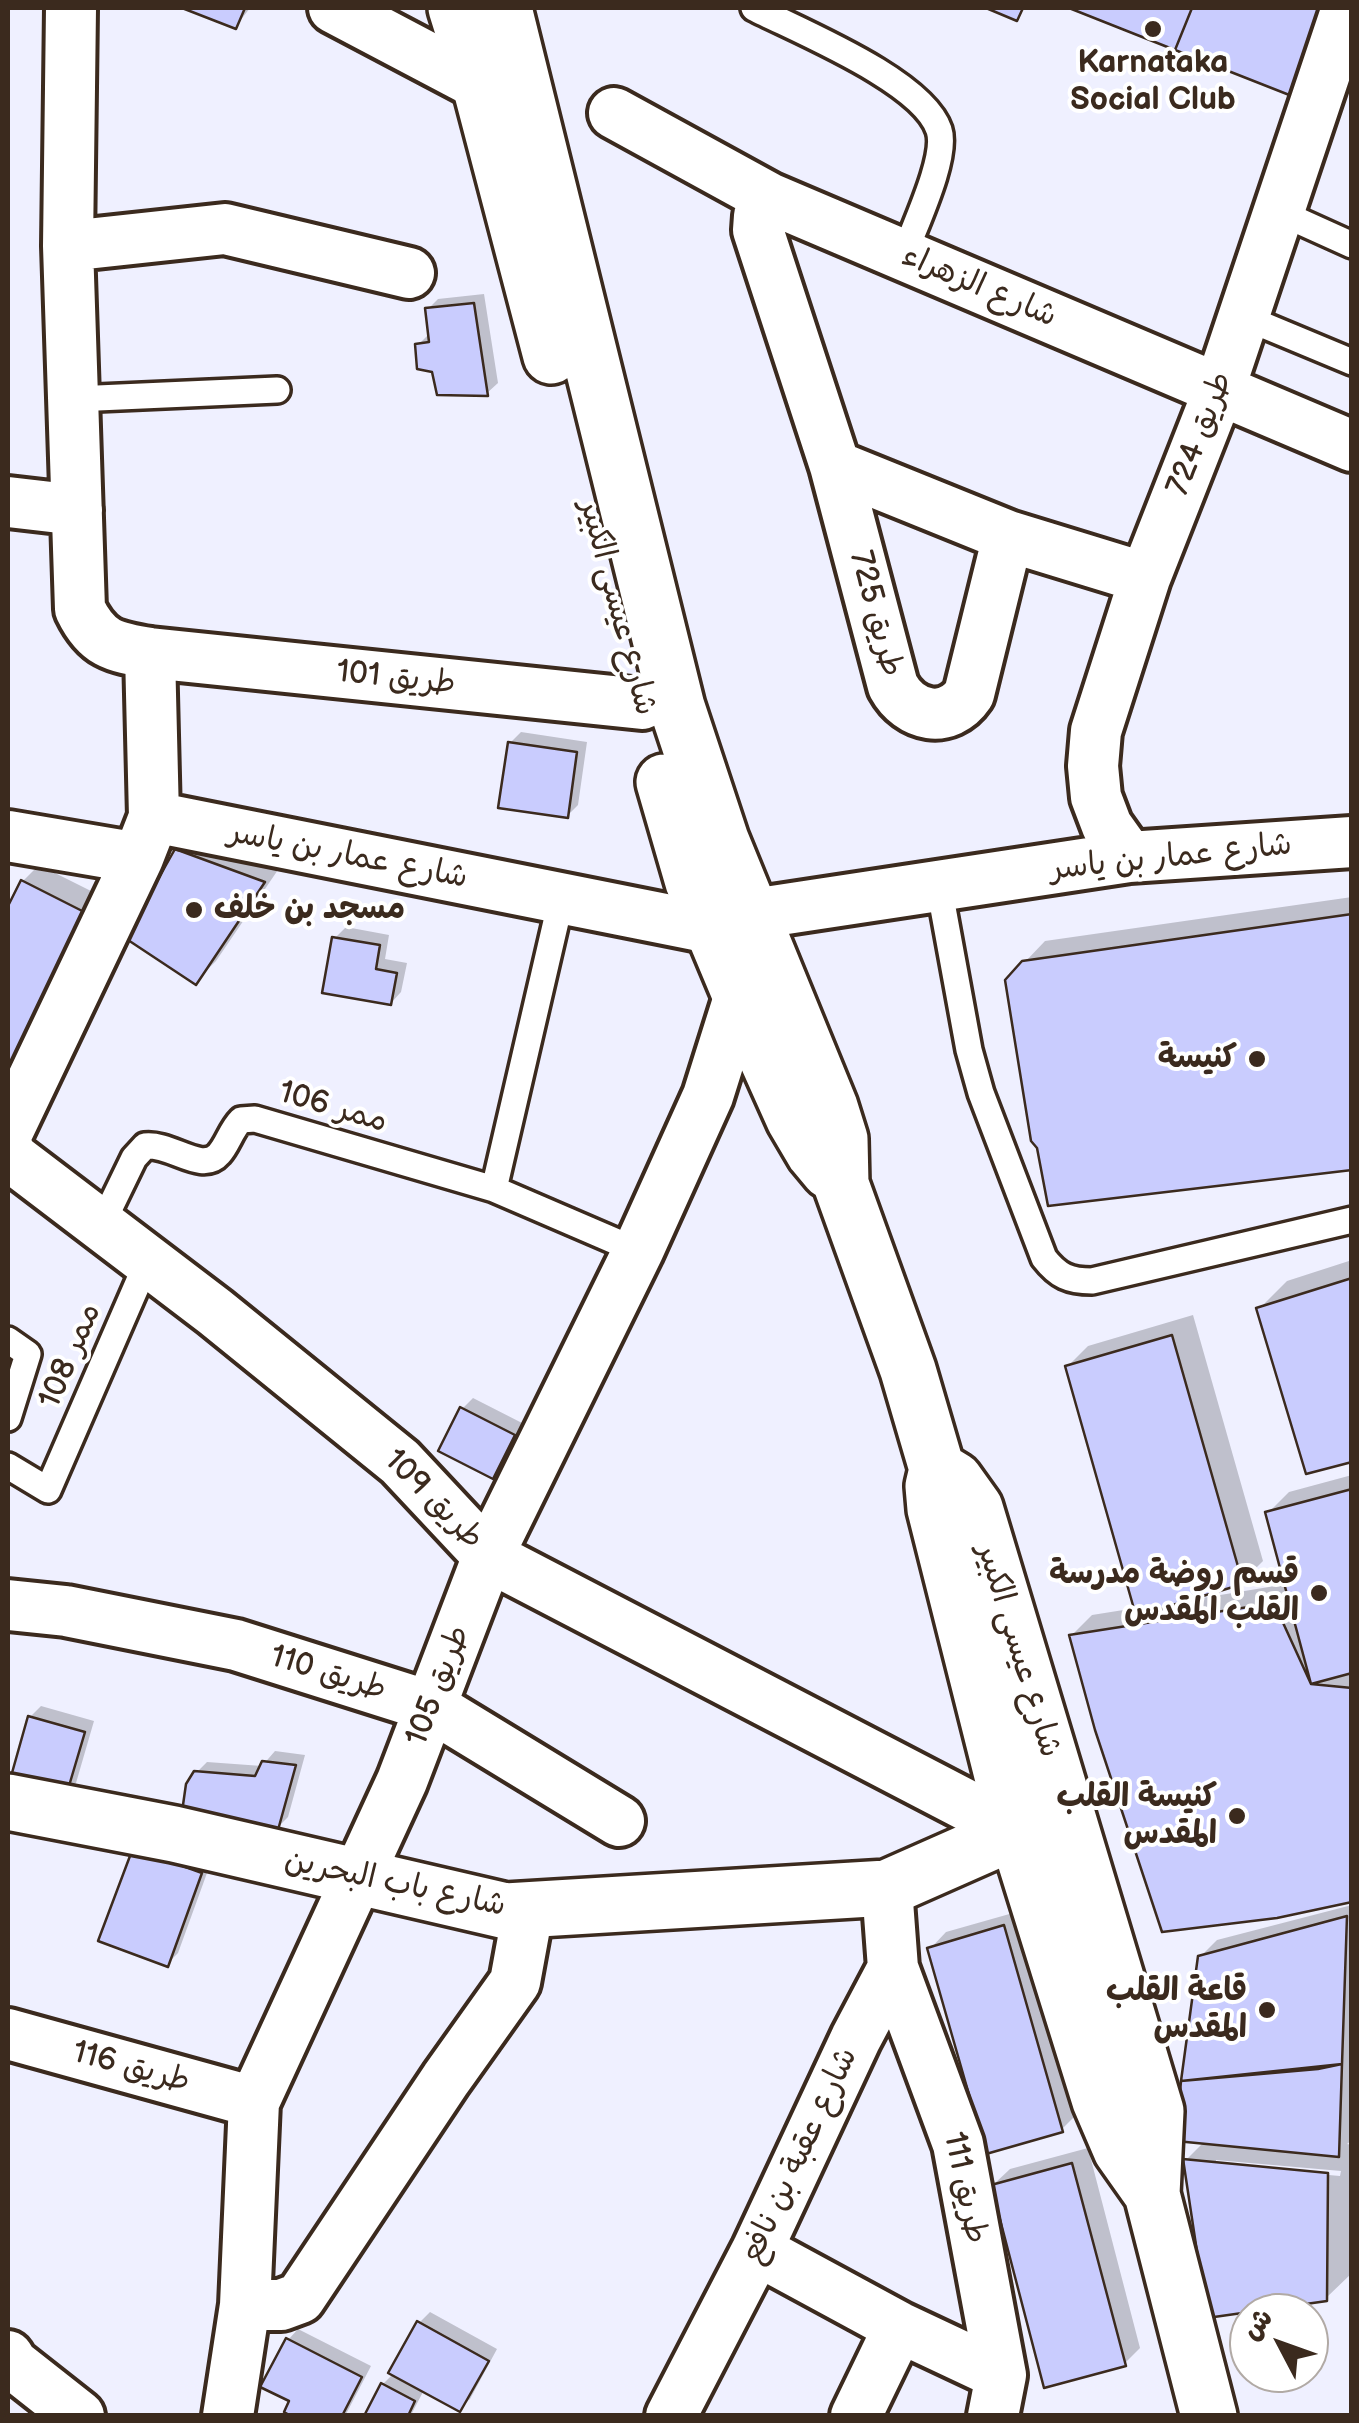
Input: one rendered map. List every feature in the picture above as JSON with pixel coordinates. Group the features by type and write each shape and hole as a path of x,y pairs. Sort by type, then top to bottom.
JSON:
{"main road":[{"name":"شارع عيسى الكبير","path":"456,8 501,85 677,706 721,840 740,991 794,1120 814,1153 841,1184"},
{"name":"شارع عيسى الكبير","path":"504,8 501,85 642,704 693,882 734,922 835,1123 840,1139 841,1184 908,1370 937,1469 933,1486 935,1509 1016,1832 1104,2112 1122,2150 1152,2194"},
{"name":"شارع عيسى الكبير","path":"937,1469 955,1480 975,1508 1156,2111 1152,2194 1209,2416"},
{"name":"شارع باب البحرين","path":"8,1802 174,1834 506,1911 887,1888 1016,1832 1068,1818"}],"street":[{"name":"طريق 101","path":"71,8 68,246 80,609 90,630 115,647 150,653 642,704"},
{"path":"348,16 396,18 414,8"},
{"name":"طريق 724","path":"1129,857 1107,826 1096,797 1092,766 1096,731 1145,578 1220,390 1347,8"},
{"path":"348,16 501,85"},
{"name":"شارع الزهراء","path":"614,112 769,198 1352,446"},
{"name":"طريق 725","path":"769,198 758,216 758,230 835,466 893,686 899,697 920,712 953,712 969,694 1008,536"},
{"path":"68,246 226,230 409,273"},
{"path":"835,466 1008,536 1145,578"},
{"path":"8,502 77,510"},
{"path":"146,838 150,653"},
{"name":"شارع عمار بن ياسر","path":"8,836 146,838 415,868 562,900 734,922 1129,857 1352,842"},
{"name":"طريق 109","path":"146,838 10,1130 102,1224 400,1462 488,1556 1016,1832"},
{"name":"طريق 105","path":"237,2412 254,2102 358,1878 432,1706 488,1556 638,1251 708,1096 740,991"},
{"name":"طريق 110","path":"8,1605 66,1610 236,1645 432,1706 619,1821"},
{"path":"887,1888 893,1968"},
{"path":"245,2305 281,2305 300,2298 515,1982 528,1911"},
{"name":"شارع عقبة بن نافع","path":"671,2416 757,2250 893,1968"},
{"name":"طريق 111","path":"893,1968 958,2144 997,2395"},
{"name":"طريق 116","path":"8,2034 254,2102"},
{"path":"757,2250 899,2328 997,2395"},
{"path":"856,2416 899,2328"},
{"path":"8,2356 12,2364 79,2416"}],"lane":[{"path":"754,8 898,82 940,130 938,160 904,256"},
{"path":"1278,212 1352,245"},
{"path":"1244,317 1352,362"},
{"path":"75,399 277,390"},
{"path":"940,886 969,1050 981,1093 1044,1258 1058,1275 1092,1282 1352,1220"},
{"path":"494,1189 562,900"},
{"name":"ممر 106","path":"102,1224 134,1158 144,1146 159,1144 200,1162 210,1160 220,1154 240,1120 255,1120 494,1189 638,1251"},
{"name":"ممر 108","path":"8,1466 48,1490 148,1260"},
{"name":"ممر 108","path":"8,1340 28,1354 8,1418"}],"building":[{"path":"182,8 245,8 236,29"},
{"path":"986,8 1023,8 1017,21"},
{"name":"Karnataka Social Club","path":"1069,8 1192,8 1175,50"},
{"path":"1192,8 1327,8 1302,100 1175,50"},
{"path":"474,303 488,396 437,395 432,372 417,369 415,344 429,342 425,308"},
{"path":"508,742 577,752 568,818 498,808"},
{"name":"مسجد بن خلف","path":"175,849 265,882 196,985 125,938"},
{"path":"21,880 100,920 20,1079 8,1073 8,906"},
{"path":"1352,914 1352,1170 1048,1206 1037,1148 1031,1141 1005,980 1022,961"},
{"path":"332,937 380,945 376,969 397,973 391,1005 322,993"},
{"path":"1352,1278 1352,1462 1306,1474 1256,1308"},
{"path":"1172,1335 1243,1584 1136,1616 1065,1366"},
{"path":"460,1407 515,1435 493,1479 438,1451"},
{"name":"قسم روضة مدرسة القلب المقدس","path":"1352,1489 1352,1673 1311,1684 1265,1512"},
{"name":"كنيسة القلب المقدس","path":"1274,1603 1311,1684 1352,1688 1352,1902 1277,1918 1162,1932 1095,1730 1069,1635"},
{"path":"28,1716 85,1732 66,1796 10,1780"},
{"path":"262,1761 296,1765 278,1830 182,1812 186,1784 194,1771 255,1776"},
{"path":"133,1848 202,1873 168,1967 98,1941"},
{"name":"قاعة القلب المقدس","path":"1347,1916 1342,2064 1181,2081 1198,1956"},
{"path":"1004,1925 1063,2132 986,2154 927,1948"},
{"path":"1342,2064 1339,2157 1176,2141 1181,2081"},
{"path":"1183,2159 1328,2173 1327,2293 1229,2293 1229,2315 1207,2318"},
{"path":"1072,2163 1126,2366 1044,2388 991,2185"},
{"path":"417,2321 489,2361 460,2412 388,2373"},
{"path":"286,2338 362,2377 342,2416 291,2416 284,2412 289,2401 260,2387"},
{"path":"381,2383 415,2401 408,2416 364,2416"}],"place":[{"name":"Karnataka Social Club","path":"1153,29"},
{"name":"مسجد بن خلف","path":"194,910"},
{"name":"كنيسة","path":"1257,1059"},
{"name":"قسم روضة مدرسة القلب المقدس","path":"1319,1593"},
{"name":"كنيسة القلب المقدس","path":"1237,1816"},
{"name":"قاعة القلب المقدس","path":"1267,2010"}]}
